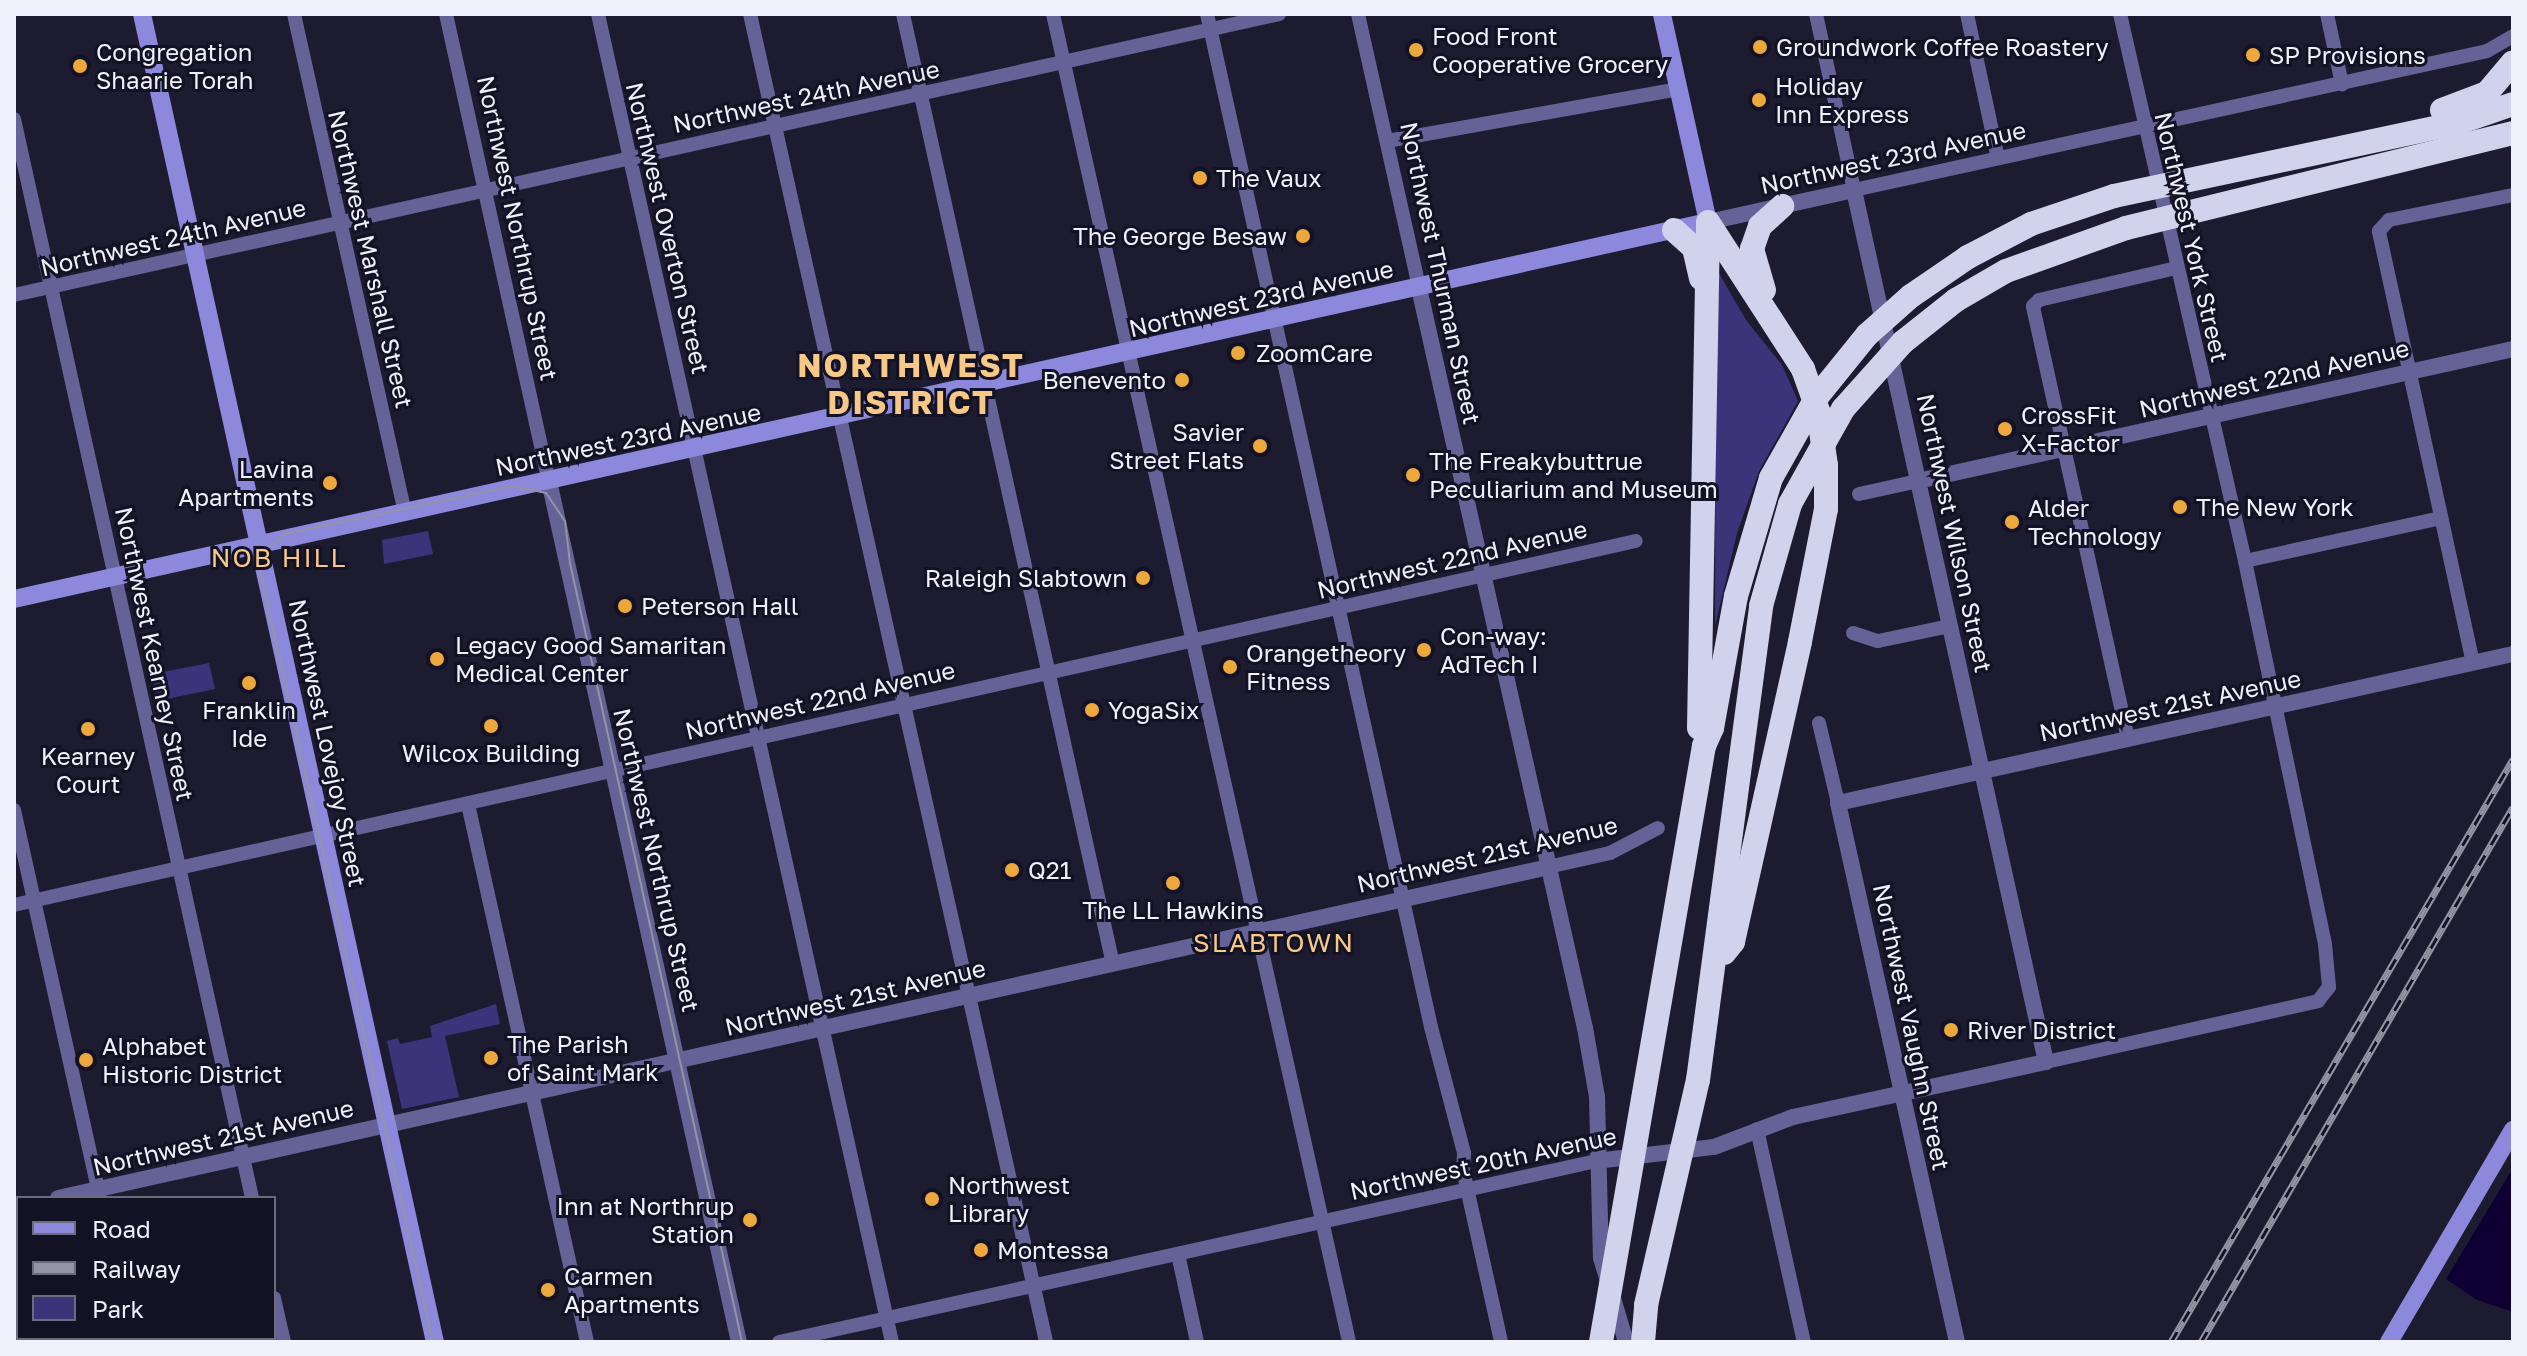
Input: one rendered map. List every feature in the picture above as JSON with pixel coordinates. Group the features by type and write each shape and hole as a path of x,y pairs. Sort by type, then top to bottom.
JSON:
{"highway":[{"path":"2352,142 2378,126 2475,100 2497,84 2505,55"},
{"path":"1601,1342 1704,746 1712,728 1747,551 1771,478 1816,398 1891,312 1968,257 2056,214 2352,142 2461,122 2513,104"},
{"path":"1643,1342 1646,1305 1698,1080 1717,961 1742,727 1767,579 1807,468 1870,375 1956,300 2006,271 2072,245 2513,133"},
{"path":"1782,206 1760,226 1752,261 1785,340"},
{"path":"1704,746 1699,730 1708,222"},
{"path":"1708,222 1803,369 1822,432 1826,509 1733,942 1717,961"},
{"path":"1674,230 1694,248 1700,264 1706,405"},
{"path":"1628,1342 1646,1305"}],"main road":[{"name":"Northwest Lovejoy Street","path":"142,14 435,1342"},
{"path":"1662,14 1708,222"},
{"name":"Northwest 23rd Avenue","path":"14,599 1708,222"},
{"path":"2389,1342 2513,1130"}],"street":[{"name":"Northwest Marshall Street","path":"294,14 405,513"},
{"name":"Northwest Northrup Street","path":"446,14 739,1342"},
{"name":"Northwest Overton Street","path":"598,14 892,1342"},
{"path":"750,14 1046,1342"},
{"path":"903,14 1113,964"},
{"path":"1053,14 1349,1342"},
{"path":"1207,14 1337,610 1461,1139 1463,1170 1501,1342"},
{"name":"Northwest 24th Avenue","path":"14,295 1279,14"},
{"name":"Northwest Thurman Street","path":"1358,14 1596,1084 1601,1258 1628,1342"},
{"name":"Northwest Wilson Street","path":"1816,14 2046,1062"},
{"path":"1967,14 1998,158"},
{"name":"Northwest York Street","path":"2120,14 2245,561 2325,944 2329,987"},
{"path":"2327,14 2342,84"},
{"name":"Northwest 23rd Avenue","path":"1708,222 2342,84 2505,55 2513,36"},
{"path":"1387,141 1680,89"},
{"name":"Northwest Kearney Street","path":"14,119 252,1196"},
{"path":"2473,663 2379,238 2381,225 2513,195"},
{"path":"2128,739 2033,306 2039,300 2176,268"},
{"name":"Northwest 22nd Avenue","path":"1859,494 2513,349"},
{"path":"2245,561 2441,518"},
{"name":"Northwest 22nd Avenue","path":"14,905 1483,578 1636,541"},
{"path":"1853,633 1878,641 1950,626"},
{"name":"Northwest 21st Avenue","path":"1838,803 2513,654"},
{"name":"Northwest Vaughn Street","path":"1819,723 1957,1342"},
{"path":"468,804 587,1342"},
{"path":"14,810 99,1194"},
{"name":"Northwest 21st Avenue","path":"78,1196 99,1194 243,1157 1610,853 1658,828"},
{"name":"Northwest 20th Avenue","path":"779,1342 1596,1161 1705,1149 1757,1129 1902,1093 2318,1001 2329,987"},
{"path":"1757,1129 1804,1342"},
{"path":"1178,1254 1197,1342"},
{"path":"276,1307 284,1342"}],"green space":[{"path":"1716,268 1746,320 1782,365 1798,401 1759,471 1737,533 1715,626"},
{"path":"428,531 433,554 384,564 382,540"},
{"path":"209,663 215,689 157,701 152,674"},
{"path":"496,1004 500,1024 445,1036 459,1097 402,1109 387,1041 398,1038 400,1044 432,1037 430,1026"}],"shaded area":[{"path":"2513,1168 2513,1312 2477,1300 2446,1279"}],"tram line":[{"path":"433,1342 260,571 267,549 285,534 513,486 546,493 565,521 570,563 742,1342"}],"railway":[{"path":"2171,1342 2513,759"},
{"path":"2201,1342 2513,807"}],"place":[{"name":"Groundwork Coffee Roastery","path":"1760,47"},
{"name":"Food Front Cooperative Grocery","path":"1416,50"},
{"name":"SP Provisions","path":"2253,55"},
{"name":"Congregation Shaarie Torah","path":"80,66"},
{"name":"Holiday Inn Express","path":"1759,100"},
{"name":"The Vaux","path":"1200,178"},
{"name":"The George Besaw","path":"1303,236"},
{"name":"ZoomCare","path":"1238,353"},
{"name":"Benevento","path":"1182,380"},
{"name":"CrossFit X-Factor","path":"2005,429"},
{"name":"Savier Street Flats","path":"1260,446"},
{"name":"The Freakybuttrue Peculiarium and Museum","path":"1413,475"},
{"name":"Lavina Apartments","path":"330,483"},
{"name":"The New York","path":"2180,507"},
{"name":"Alder Technology","path":"2012,522"},
{"name":"Raleigh Slabtown","path":"1143,578"},
{"name":"Peterson Hall","path":"625,606"},
{"name":"Con-way: AdTech I","path":"1424,650"},
{"name":"Legacy Good Samaritan Medical Center","path":"437,659"},
{"name":"Orangetheory Fitness","path":"1230,667"},
{"name":"Franklin Ide","path":"249,683"},
{"name":"YogaSix","path":"1092,710"},
{"name":"Wilcox Building","path":"491,726"},
{"name":"Kearney Court","path":"88,729"},
{"name":"Q21","path":"1012,870"},
{"name":"The LL Hawkins","path":"1173,883"},
{"name":"River District","path":"1951,1030"},
{"name":"The Parish of Saint Mark","path":"491,1058"},
{"name":"Alphabet Historic District","path":"86,1060"},
{"name":"Northwest Library","path":"932,1199"},
{"name":"Inn at Northrup Station","path":"750,1220"},
{"name":"Montessa","path":"981,1250"},
{"name":"Carmen Apartments","path":"548,1290"}],"district":[{"name":"NORTHWEST DISTRICT","path":"911,384"},
{"name":"NOB HILL","path":"279,558"},
{"name":"SLABTOWN","path":"1274,943"}]}
